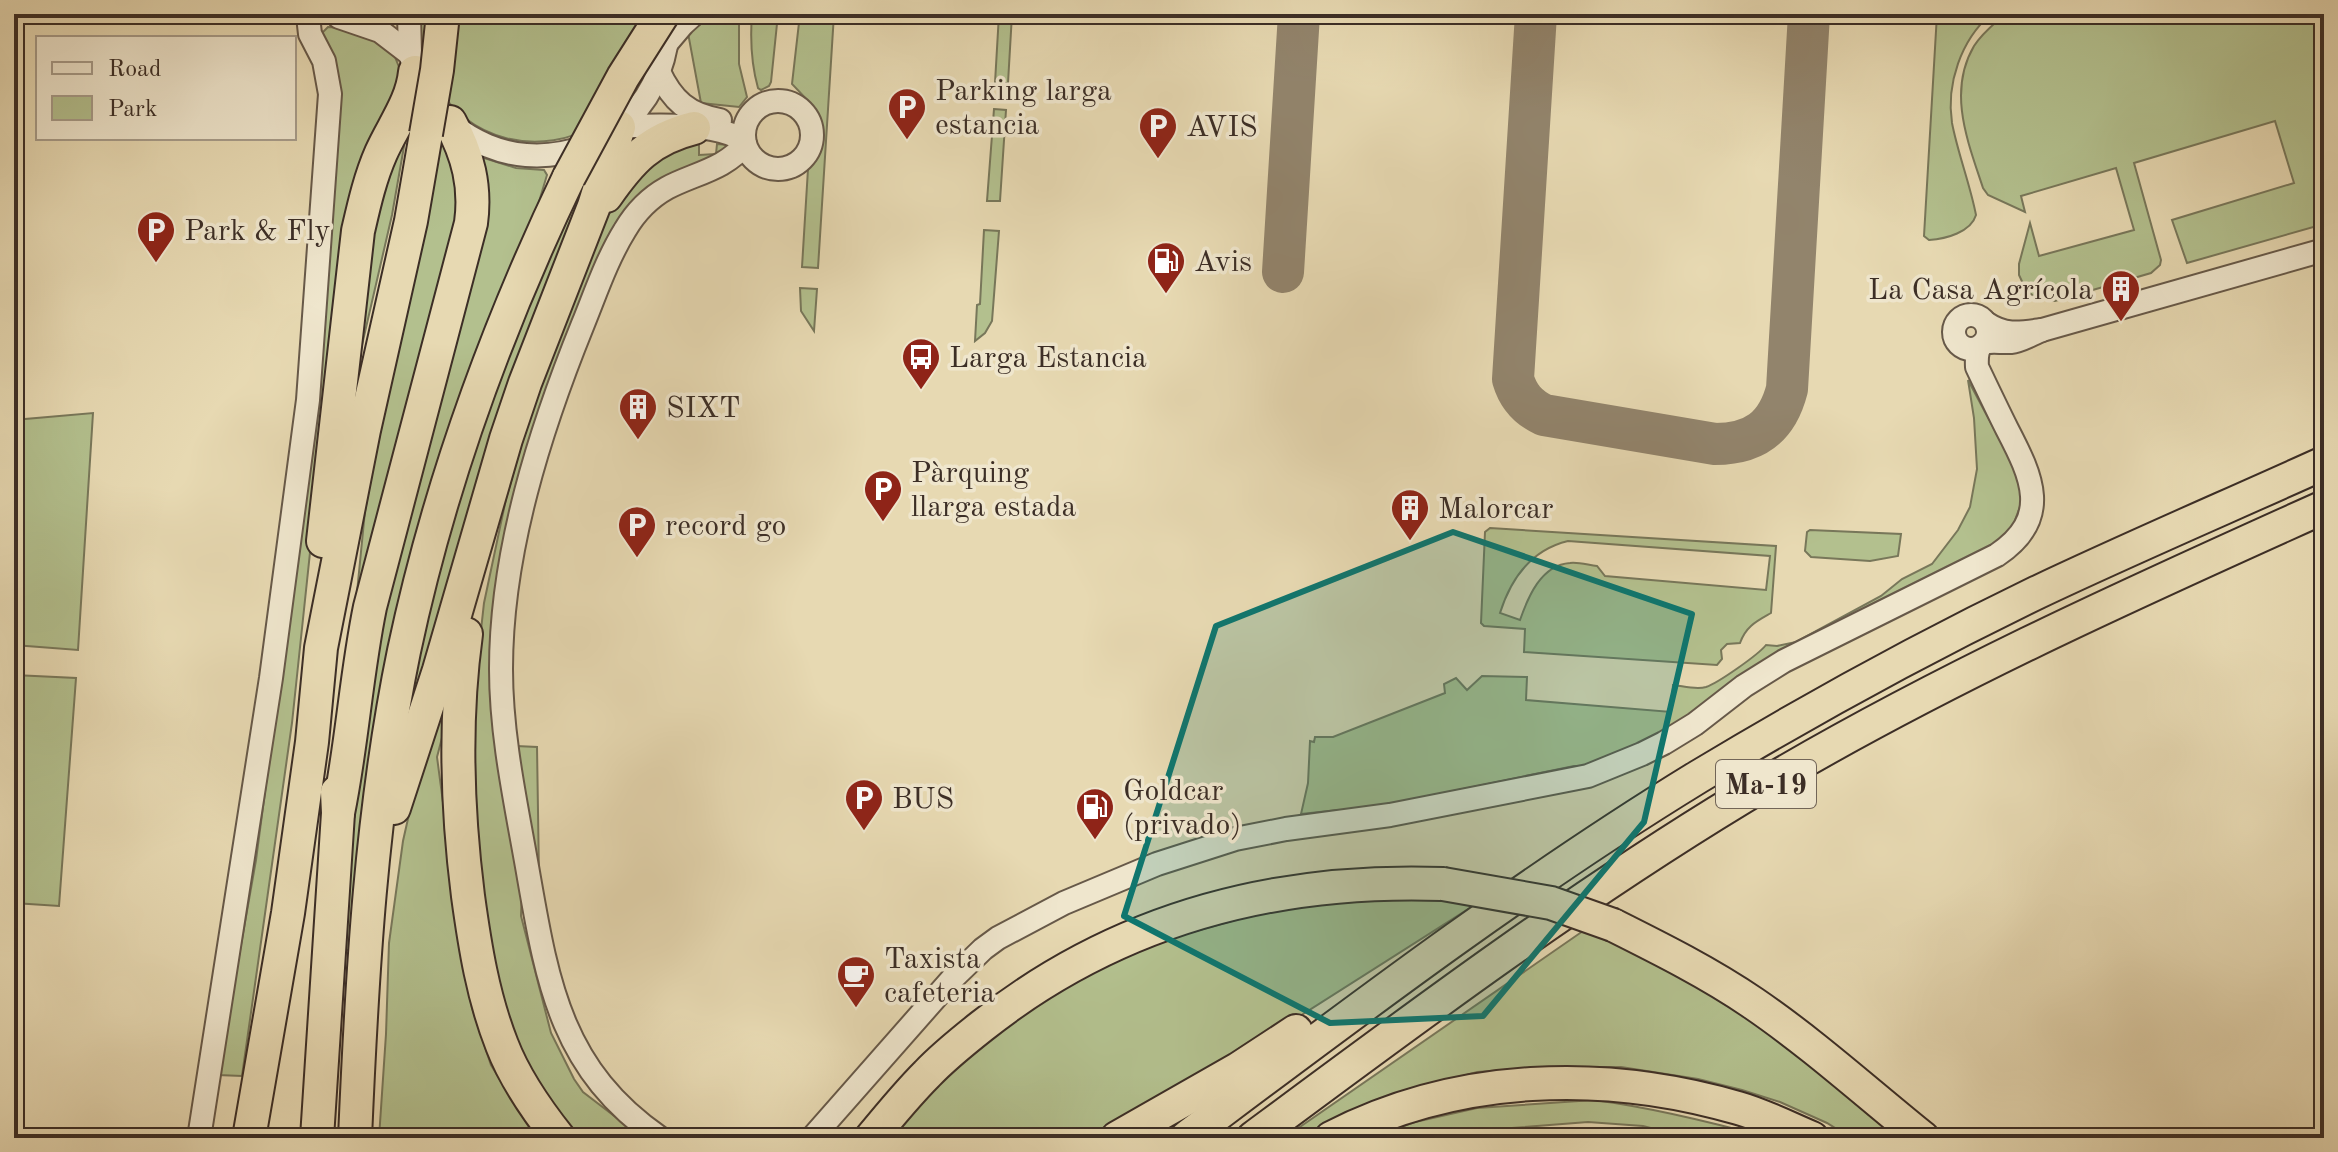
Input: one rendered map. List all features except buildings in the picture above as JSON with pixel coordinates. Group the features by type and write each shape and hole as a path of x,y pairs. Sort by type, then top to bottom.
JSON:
{"highway":[{"path":"249,1138 288,913 312,742 321,648 364,430 411,221 438,128 437,70 443,14"},
{"path":"355,1138 371,875 389,736 404,652 438,516 454,459 522,278 569,177 623,77 666,24"},
{"path":"321,648 318,590 358,231 380,156 410,96 412,63"},
{"path":"371,875 439,670 480,524 525,383 587,225 619,127"},
{"path":"338,813 370,607 471,223 472,182 464,150 438,128"},
{"path":"587,225 621,175 642,152 675,133 694,128"},
{"path":"317,1138 338,813 336,777 340,690 364,430"},
{"name":"Ma-19","path":"1186,1138 1438,951 1552,871 1723,762 1849,690 2036,593 2324,463"},
{"name":"Ma-19","path":"1253,1138 1504,953 1624,871 1756,789 1983,665 2110,603 2324,507"},
{"path":"480,524 461,672 458,727 460,821 472,927 481,978 502,1047 537,1110 559,1138"},
{"path":"871,1138 929,1072 1010,1004 1048,979 1122,939 1173,920 1254,897 1353,884 1399,882 1500,892 1551,903 1613,925 1707,974 1754,1004 1923,1138"},
{"path":"1117,1138 1238,1069 1378,977 1438,951"},
{"path":"1331,1138 1412,1106 1476,1090 1522,1083 1573,1081 1666,1091 1740,1108 1812,1138"}],"street":[{"path":"199,1138 269,693 308,400 330,94 324,61 301,15 339,17 367,14"},
{"path":"409,14 412,63"},
{"path":"339,17 380,31 412,63 429,99 438,128 503,152 550,156 595,145 632,115 647,96 659,72 666,24 683,24 694,14"},
{"path":"659,72 670,93 687,110 707,118 733,122 745,118 767,102 786,102 803,112 811,128 810,147 799,162 784,169 748,161 725,162 676,183 648,201 627,226 607,264 565,368 538,450 510,568 502,641 502,701 507,753 539,935 557,1006 573,1042 597,1078 623,1108 660,1138"},
{"path":"751,114 744,129 744,142 753,159 761,165"},
{"path":"619,127 655,125 694,128 730,133 744,142"},
{"path":"725,162 744,142"},
{"path":"812,1138 952,979 983,949 1064,903 1157,864 1235,839 1417,811 1588,776 1672,738 1784,661 1997,555 2018,538 2027,522 2032,506 2032,489 2027,469 1977,367 1977,355 1984,334 1991,340 2012,342 2042,330 2324,250"}],"highlighted area":[{"path":"1453,532 1692,614 1644,822 1483,1016 1330,1023 1124,916 1216,626"}],"green space":[{"path":"420,14 652,14 648,64 629,99 600,123 554,140 530,142 506,138 464,118 447,100 422,55"},
{"path":"715,14 739,14 739,64 747,97 739,107 701,103 688,33"},
{"path":"752,14 778,14 771,82 761,90 752,60"},
{"path":"800,14 834,14 818,268 802,267 808,169 822,145 822,129 813,106 792,84"},
{"path":"999,14 1012,14 1008,83 995,83"},
{"path":"1937,14 1991,14 1964,50 1951,93 1952,123 1976,215 1963,230 1929,240 1924,236"},
{"path":"2005,14 2324,14 2324,224 2187,263 2172,220 2294,183 2275,121 2134,163 2160,265 2151,273 2055,301 2037,299 2026,290 2019,275 2030,223 2039,256 2134,230 2116,168 2021,196 2025,212 1988,195 1983,188 1966,135 1962,81 1974,46"},
{"path":"328,27 356,29 393,52 401,72 335,316 292,723 242,1076 218,1075 256,860 306,481 321,34"},
{"path":"994,109 1006,110 1000,201 987,201"},
{"path":"406,135 392,215 353,384 373,197"},
{"path":"446,139 462,207 355,613 365,511 374,463 441,140"},
{"path":"699,144 699,155 716,154 717,144 729,145 729,149 631,206 499,584 522,886 521,916 551,1033 583,1092 643,1138 573,1138 528,1073 492,967 471,794 484,603 506,499 564,311 611,207 637,169 683,145"},
{"path":"481,157 516,168 544,170 547,175 535,215 494,312 354,950 346,950 349,836 382,593"},
{"path":"584,189 403,737 417,660 452,514 516,330"},
{"path":"984,230 999,231 992,321 985,333 975,341 977,305 980,304"},
{"path":"800,288 817,289 814,331 801,311"},
{"path":"1968,380 2019,476 2022,501 2014,523 2003,538 1983,553 1658,737 1589,766 1574,766 1337,815 1337,810 1301,814 1308,783 1310,741 1314,742 1315,737 1333,737 1445,693 1444,684 1456,678 1467,690 1482,676 1527,677 1526,700 1671,712 1673,685 1706,687 1747,662 1766,645 1796,642 1932,564 1958,530 1970,507 1977,469"},
{"path":"93,413 78,650 14,645 14,420"},
{"path":"1490,528 1776,546 1771,613 1749,628 1740,643 1727,644 1721,650 1722,659 1717,665 1524,652 1525,629 1484,626 1481,623 1485,532","holes":["1568,541 1770,556 1766,590 1605,576 1597,566 1560,565 1537,584 1520,620 1500,613 1510,588 1524,567 1543,551"]},
{"path":"1807,532 1901,534 1898,556 1870,561 1811,557 1805,551"},
{"path":"453,664 437,757 454,913 472,1008 491,1065 538,1138 379,1138 389,943 403,841 414,792"},
{"path":"14,675 76,678 59,906 14,903"},
{"path":"516,746 537,747 539,875"},
{"path":"1409,894 1476,904 1168,1100 1097,1138 888,1138 933,1084 976,1046 1044,999 1142,946 1257,914 1330,901"},
{"path":"1583,931 1609,937 1741,1008 1907,1138 1851,1138 1827,1123 1780,1102 1698,1079 1621,1067 1543,1067 1477,1072 1395,1095 1304,1138 1284,1138"},
{"path":"1594,1100 1682,1116 1769,1138 1689,1138 1643,1126 1588,1122 1443,1138 1370,1138 1415,1122 1477,1108"}],"taxiway":[{"path":"1283,272 1299,14"},
{"path":"1536,14 1515,385 1528,405 1544,415 1715,444 1741,441 1762,431 1777,414 1787,389 1809,14"}],"place":[{"name":"Parking larga estancia","path":"907,141"},
{"name":"AVIS","path":"1158,160"},
{"name":"Park & Fly","path":"156,264"},
{"name":"Avis","path":"1166,295"},
{"name":"La Casa Agrícola","path":"2121,323"},
{"name":"Larga Estancia","path":"921,391"},
{"name":"SIXT","path":"638,441"},
{"name":"Pàrquing llarga estada","path":"883,523"},
{"name":"Malorcar","path":"1410,542"},
{"name":"record go","path":"637,559"},
{"name":"BUS","path":"864,832"},
{"name":"Goldcar (privado)","path":"1095,841"},
{"name":"Taxista cafeteria","path":"856,1009"}]}
